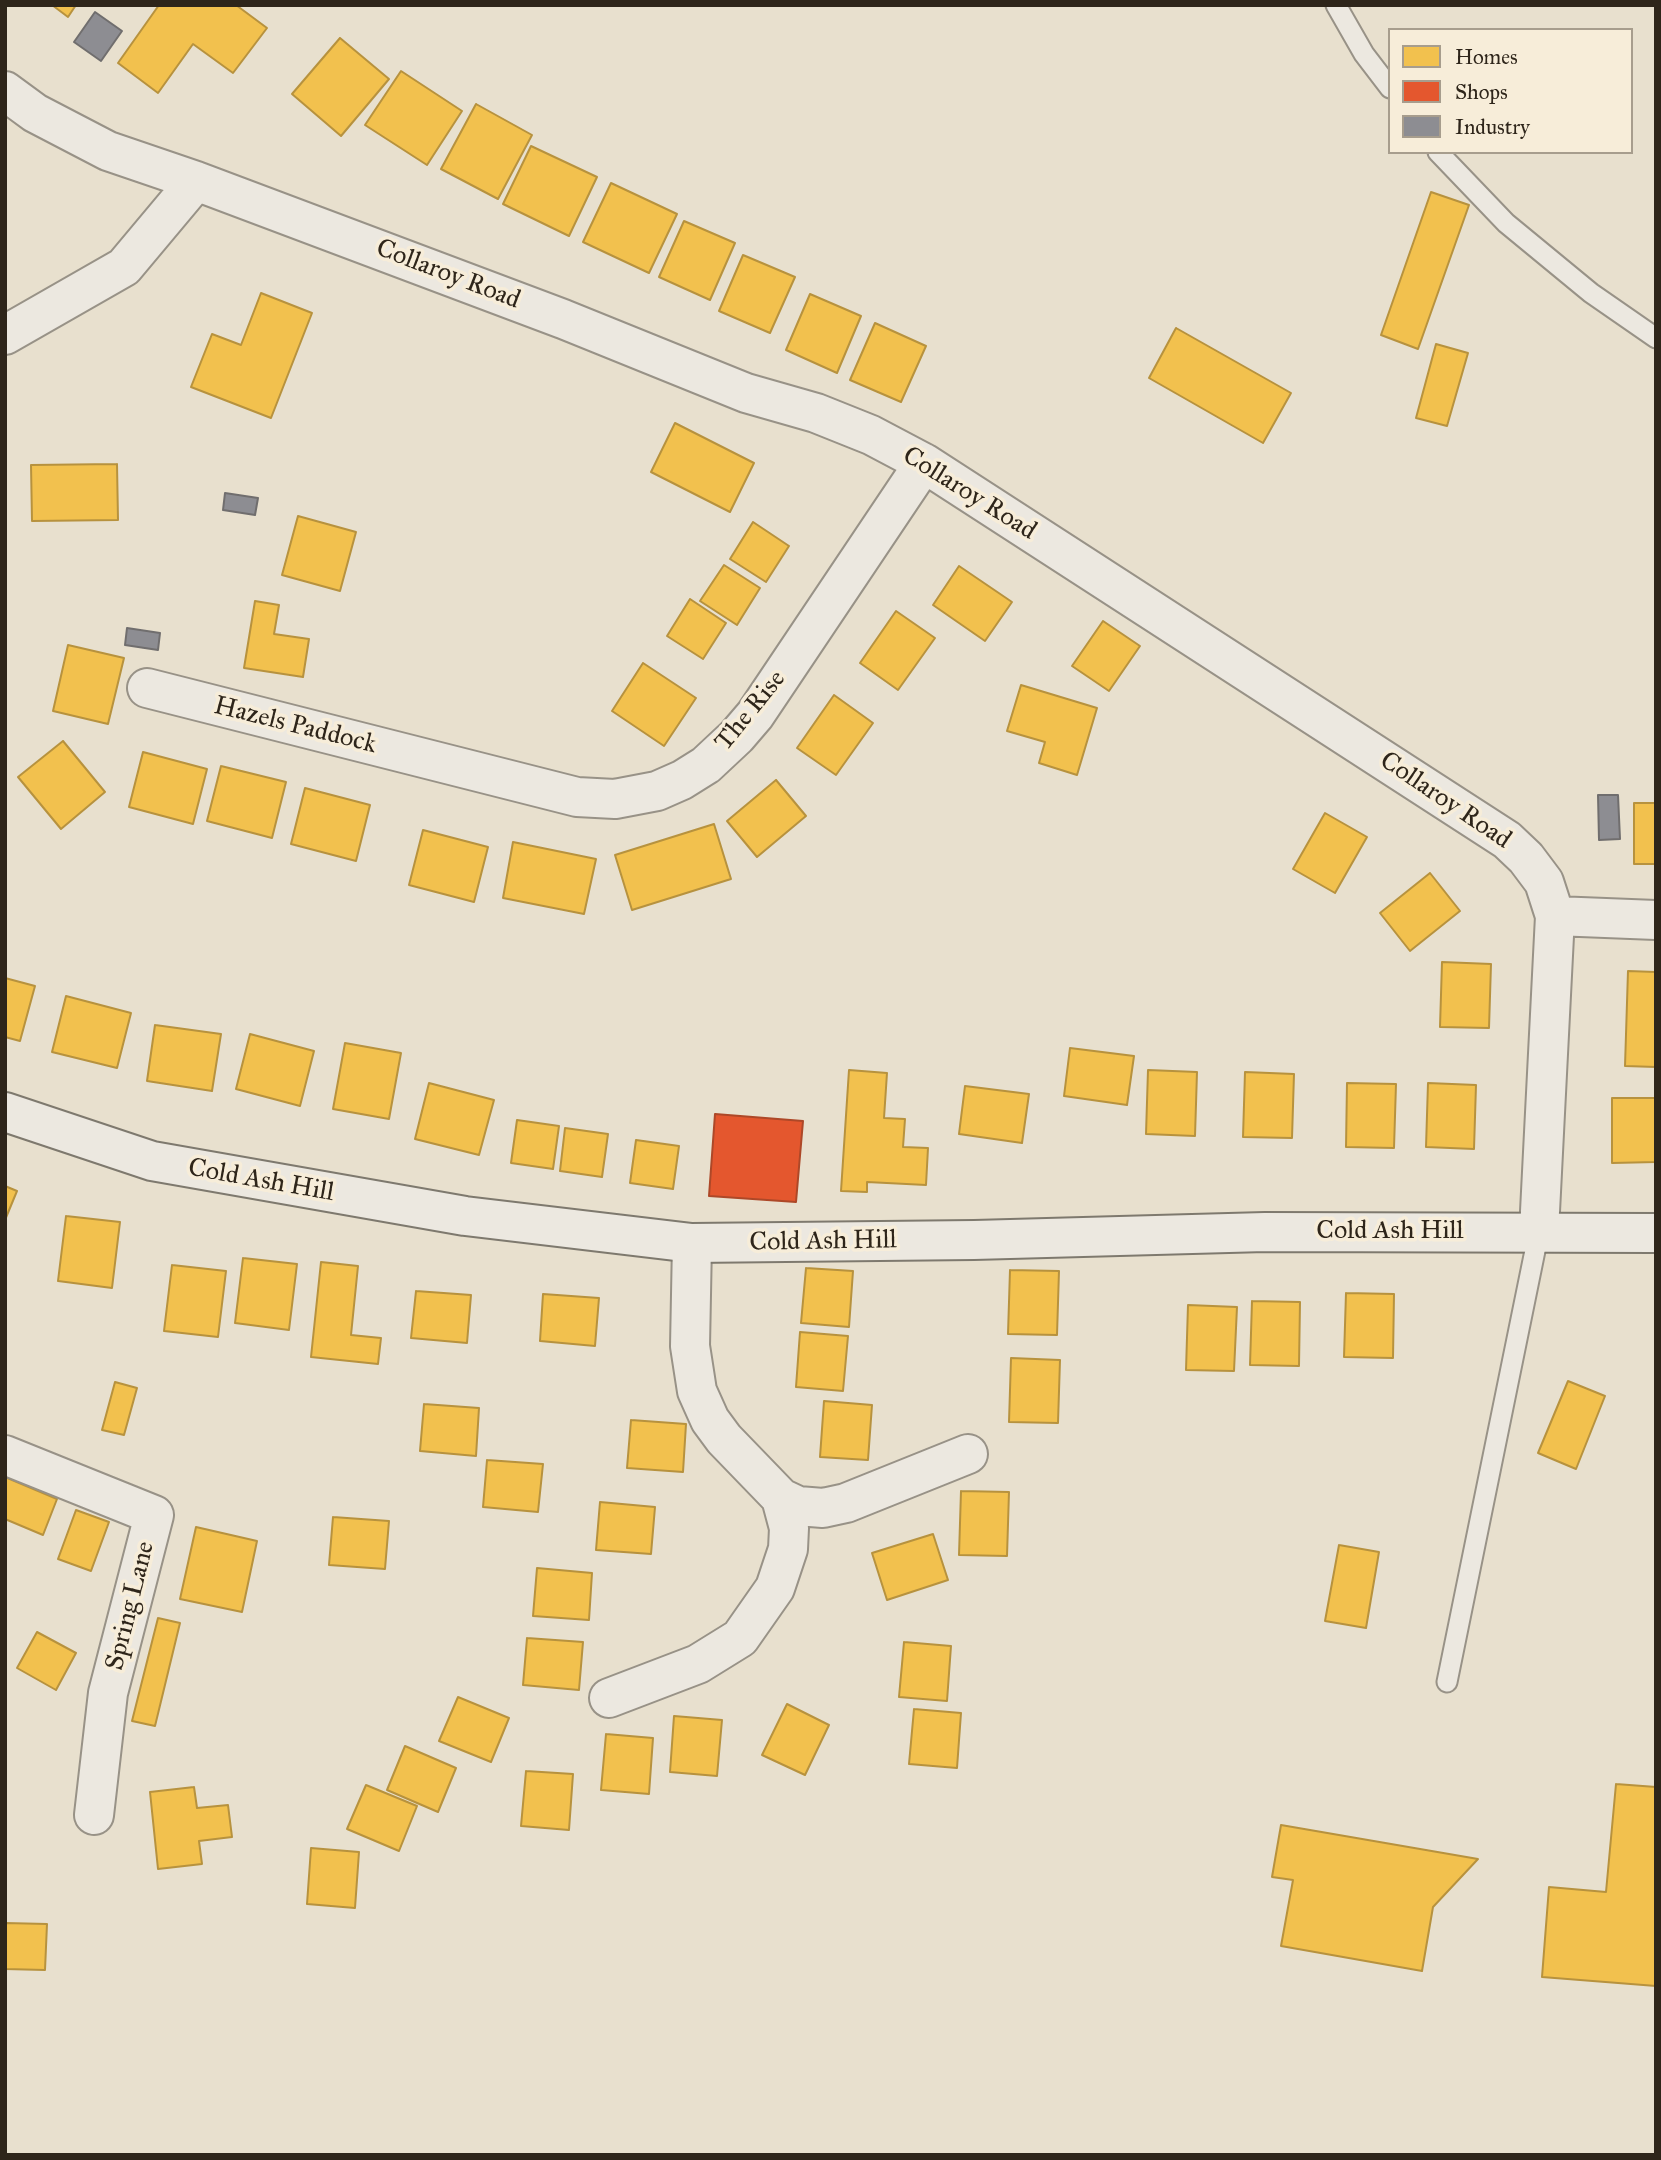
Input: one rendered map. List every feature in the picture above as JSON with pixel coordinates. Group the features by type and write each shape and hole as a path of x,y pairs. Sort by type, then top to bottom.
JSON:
{"street":[{"name":"Collaroy Road","path":"5,92 35,113 108,151 197,181 563,319 746,393 816,413 871,435 924,463 1507,840 1526,858 1544,882 1555,916 1539,1231"},
{"path":"5,335 124,267 197,181"},
{"name":"The Rise","path":"444,763 577,797 615,799 657,791 682,780 721,752 755,715 924,463"},
{"name":"Hazels Paddock","path":"147,688 444,763"},
{"path":"1555,916 1656,920"},
{"name":"Cold Ash Hill","path":"5,1112 152,1161 464,1216 692,1244 1265,1232 1656,1233"},
{"path":"692,1244 690,1346 697,1391 710,1420 724,1439 781,1498 798,1506 823,1508 846,1503 968,1454"},
{"name":"Spring Lane","path":"5,1455 154,1515 108,1693 94,1815"},
{"path":"609,1699 698,1664 740,1638 775,1588 785,1566 789,1528 781,1498"}],"lane":[{"path":"1336,5 1364,54 1388,85"},
{"path":"1440,154 1506,223 1591,293 1656,338"},
{"path":"1447,1682 1539,1231"}],"building: Homes":[{"path":"52,5 76,5 68,17"},
{"path":"159,5 236,5 267,28 233,73 193,44 158,93 118,63"},
{"path":"340,38 389,79 341,136 292,94"},
{"path":"401,71 462,111 427,165 365,125"},
{"path":"476,104 532,135 498,199 441,169"},
{"path":"531,146 597,177 569,236 503,204"},
{"path":"611,183 677,214 649,273 583,242"},
{"path":"1431,192 1469,205 1418,349 1381,335"},
{"path":"684,221 735,243 710,300 659,277"},
{"path":"743,255 795,277 770,333 719,311"},
{"path":"261,293 312,313 271,418 191,387 212,334 241,345"},
{"path":"810,294 861,316 837,373 786,350"},
{"path":"875,323 926,346 901,402 850,380"},
{"path":"1176,328 1291,393 1263,443 1149,378"},
{"path":"1436,344 1468,353 1447,426 1416,418"},
{"path":"675,423 754,463 730,512 651,472"},
{"path":"117,464 118,520 32,521 31,465"},
{"path":"298,516 356,532 340,591 282,575"},
{"path":"753,522 789,546 766,582 730,559"},
{"path":"724,565 760,588 737,625 700,601"},
{"path":"959,566 1012,602 985,641 933,605"},
{"path":"690,599 726,623 703,659 667,636"},
{"path":"255,601 279,605 274,634 309,639 303,677 244,668"},
{"path":"896,611 935,638 898,690 860,663"},
{"path":"1103,621 1140,646 1109,691 1072,666"},
{"path":"68,645 124,658 108,724 53,711"},
{"path":"643,663 696,698 664,746 612,711"},
{"path":"1021,685 1097,708 1077,775 1039,763 1045,742 1007,731"},
{"path":"834,695 873,723 836,775 797,748"},
{"path":"63,741 105,792 61,829 18,777"},
{"path":"143,752 207,769 193,824 129,807"},
{"path":"221,766 286,782 272,838 207,821"},
{"path":"776,780 806,816 757,857 727,821"},
{"path":"305,788 370,805 356,861 291,844"},
{"path":"1634,803 1656,803 1656,864 1634,864"},
{"path":"1325,813 1367,837 1335,893 1293,869"},
{"path":"714,824 731,879 632,910 615,855"},
{"path":"423,830 488,847 474,902 409,885"},
{"path":"513,842 596,859 584,914 503,898"},
{"path":"1430,873 1460,911 1410,951 1380,913"},
{"path":"1442,962 1491,964 1489,1028 1440,1027"},
{"path":"1628,971 1656,972 1656,1067 1625,1066"},
{"path":"5,978 35,986 20,1041 5,1037"},
{"path":"66,996 131,1013 117,1068 52,1052"},
{"path":"155,1025 221,1034 212,1091 147,1081"},
{"path":"250,1034 314,1051 300,1106 236,1089"},
{"path":"345,1043 401,1053 389,1119 333,1109"},
{"path":"1070,1048 1134,1056 1127,1105 1064,1096"},
{"path":"849,1070 887,1073 884,1118 905,1119 903,1147 928,1148 926,1185 867,1182 867,1192 841,1191"},
{"path":"1148,1070 1197,1072 1195,1136 1146,1134"},
{"path":"1245,1072 1294,1074 1292,1138 1243,1137"},
{"path":"429,1083 494,1100 479,1155 415,1139"},
{"path":"1347,1083 1396,1084 1394,1148 1346,1147"},
{"path":"1428,1083 1476,1085 1474,1149 1426,1147"},
{"path":"965,1086 1029,1094 1022,1143 959,1134"},
{"path":"1612,1098 1656,1098 1656,1162 1612,1163"},
{"path":"517,1120 559,1126 553,1169 511,1163"},
{"path":"565,1128 608,1134 602,1177 560,1171"},
{"path":"636,1140 679,1146 673,1189 630,1183"},
{"path":"5,1186 17,1191 5,1220"},
{"path":"66,1216 120,1222 112,1288 58,1281"},
{"path":"243,1258 297,1264 289,1330 235,1323"},
{"path":"321,1262 358,1266 351,1335 381,1338 378,1364 311,1357"},
{"path":"172,1265 226,1271 218,1337 164,1331"},
{"path":"806,1268 853,1271 849,1327 801,1323"},
{"path":"1010,1270 1059,1271 1057,1335 1008,1334"},
{"path":"416,1291 471,1295 467,1343 411,1338"},
{"path":"1346,1293 1394,1294 1393,1358 1344,1357"},
{"path":"543,1294 599,1298 595,1346 540,1341"},
{"path":"1252,1301 1300,1302 1299,1366 1250,1365"},
{"path":"1188,1305 1237,1307 1234,1371 1186,1370"},
{"path":"800,1332 848,1336 843,1391 796,1387"},
{"path":"1011,1358 1060,1360 1058,1423 1009,1422"},
{"path":"1568,1381 1605,1396 1576,1469 1538,1453"},
{"path":"115,1382 137,1388 124,1435 102,1430"},
{"path":"824,1401 872,1405 868,1460 820,1457"},
{"path":"424,1404 479,1408 476,1456 420,1451"},
{"path":"631,1420 686,1424 683,1472 627,1468"},
{"path":"487,1460 543,1464 538,1512 483,1507"},
{"path":"5,1477 57,1499 43,1535 5,1519"},
{"path":"961,1491 1009,1492 1007,1556 959,1555"},
{"path":"600,1502 655,1507 651,1554 596,1550"},
{"path":"76,1510 109,1522 91,1571 58,1559"},
{"path":"333,1517 389,1521 385,1569 329,1565"},
{"path":"196,1527 257,1541 242,1612 180,1599"},
{"path":"933,1534 948,1580 887,1600 872,1553"},
{"path":"1339,1545 1379,1552 1366,1628 1325,1621"},
{"path":"537,1568 592,1573 589,1620 533,1616"},
{"path":"158,1618 180,1623 155,1726 132,1721"},
{"path":"37,1632 76,1653 56,1690 17,1668"},
{"path":"527,1638 583,1642 579,1690 523,1685"},
{"path":"904,1642 951,1646 947,1701 899,1697"},
{"path":"458,1697 509,1718 491,1762 439,1741"},
{"path":"787,1704 829,1725 805,1775 762,1755"},
{"path":"914,1709 961,1713 957,1768 909,1764"},
{"path":"674,1716 722,1720 717,1776 670,1772"},
{"path":"606,1734 653,1738 649,1794 601,1790"},
{"path":"405,1746 456,1768 438,1812 387,1790"},
{"path":"526,1771 573,1774 569,1830 521,1826"},
{"path":"1616,1784 1656,1787 1656,1986 1542,1977 1549,1887 1606,1892"},
{"path":"366,1785 417,1806 399,1851 347,1829"},
{"path":"194,1787 197,1808 228,1805 232,1837 199,1841 202,1864 158,1869 150,1792"},
{"path":"1281,1825 1478,1859 1433,1907 1422,1971 1281,1946 1293,1880 1272,1877"},
{"path":"311,1848 359,1852 355,1908 307,1904"},
{"path":"5,1923 47,1924 45,1970 5,1969"}],"building: Shops":[{"path":"715,1114 803,1121 796,1202 709,1196"}],"building: Industry":[{"path":"95,12 122,31 101,61 74,42"},
{"path":"225,493 258,498 255,515 223,510"},
{"path":"127,628 160,633 158,650 125,645"},
{"path":"1598,795 1618,795 1620,839 1599,840"}]}
